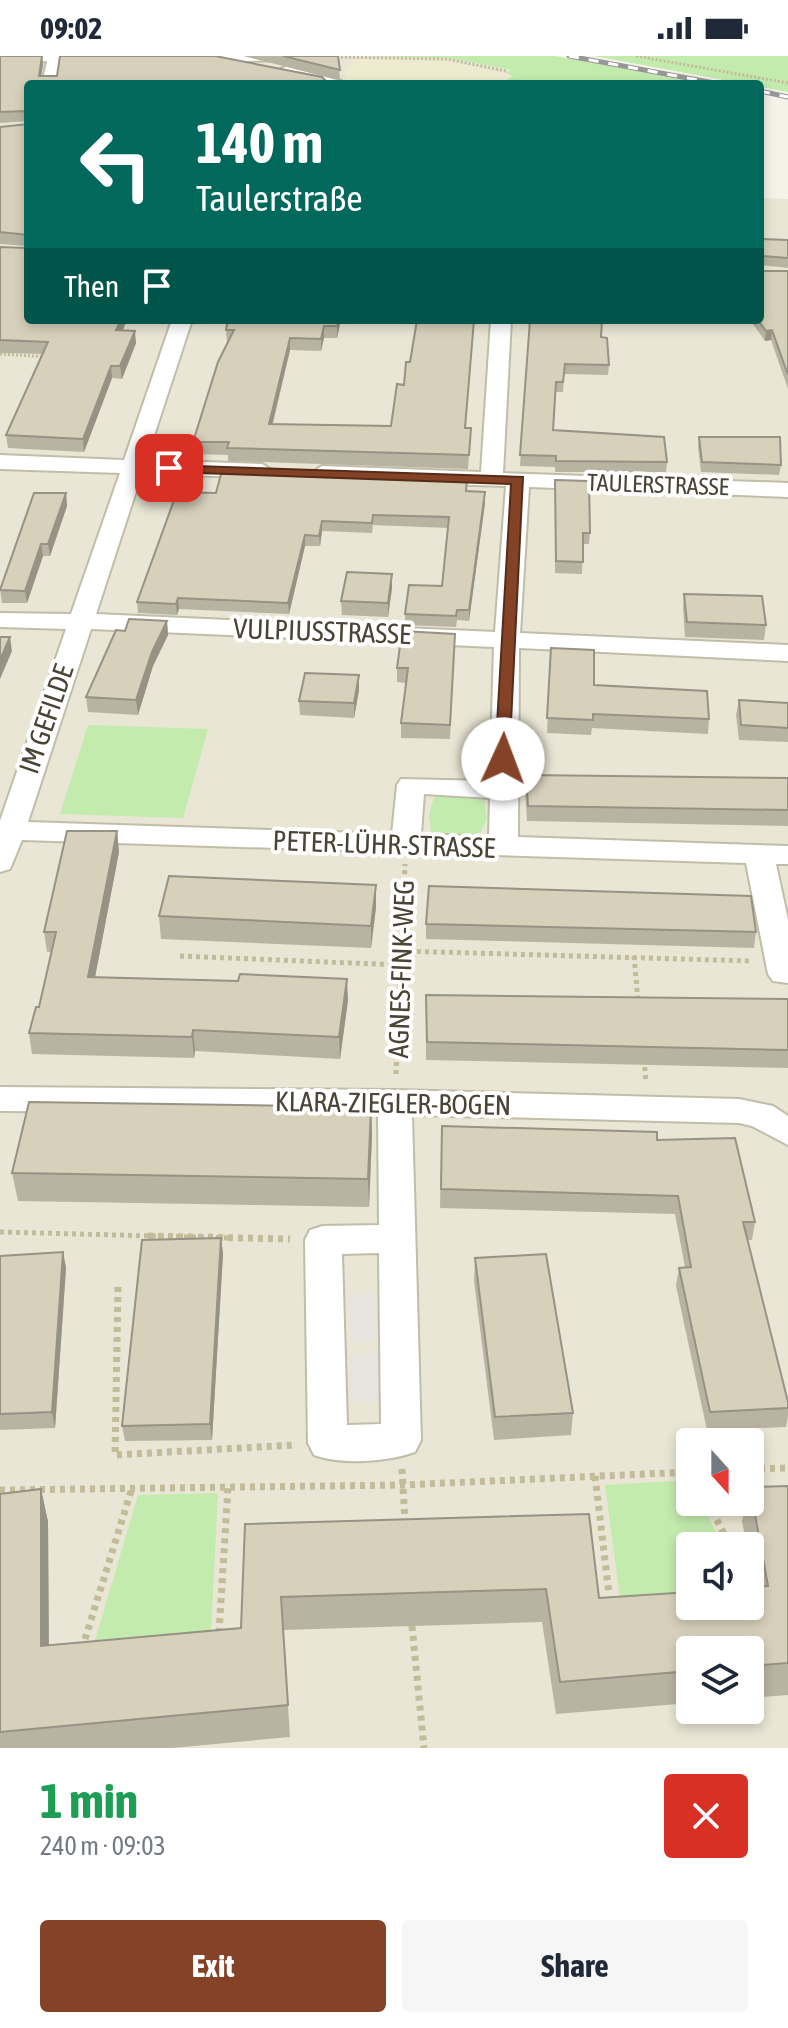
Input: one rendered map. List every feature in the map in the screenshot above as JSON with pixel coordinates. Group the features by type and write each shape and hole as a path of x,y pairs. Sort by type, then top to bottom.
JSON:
{"street":[{"path":"187,57 299,56"},
{"path":"0,58 55,57 50,80"},
{"path":"206,58 316,80"},
{"name":"IM GEFILDE","path":"0,863 4,830 181,324"},
{"path":"492,479 501,324"},
{"name":"TAULERSTRASSE","path":"0,462 788,490"},
{"path":"503,848 507,639 518,480"},
{"name":"VULPIUSSTRASSE","path":"0,620 788,653"},
{"path":"406,843 411,785 502,790"},
{"name":"PETER-LÜHR-STRASSE","path":"4,830 503,848 774,854 783,968"},
{"name":"KLARA-ZIEGLER-BOGEN","path":"0,1099 395,1102 739,1111 761,1115 786,1128"},
{"path":"395,1102 398,1239 401,1440 328,1443 323,1240 398,1239"}],"path":[{"path":"299,56 447,59 506,71"},
{"path":"636,56 788,83"},
{"path":"0,354 53,357"},
{"name":"AGNES-FINK-WEG","path":"395,1102 406,843"},
{"path":"401,951 634,956 783,968"},
{"path":"180,956 400,965"},
{"path":"634,956 638,1002"},
{"path":"643,1048 648,1110"},
{"path":"0,1232 323,1240"},
{"path":"118,1287 115,1455 328,1443"},
{"path":"401,1440 406,1538"},
{"path":"764,1469 788,1468"},
{"path":"0,1490 403,1485 676,1473"},
{"path":"595,1476 609,1594"},
{"path":"219,1633 228,1487"},
{"path":"85,1639 132,1488"},
{"path":"412,1626 424,1748"}],"shaded area":[{"path":"0,56 408,56 448,58 513,71 514,75 506,80 24,80 24,324 764,324 764,198 788,199 788,1748 0,1748"},
{"path":"356,59 447,61 514,75 506,80 346,80 345,72"},
{"path":"383,1294 383,1341 349,1341 350,1295"},
{"path":"384,1353 384,1401 349,1402 350,1354"}],"green space":[{"path":"366,56 555,56 685,80 506,80 513,76 506,73 511,70 448,58"},
{"path":"594,56 788,56 788,92 764,88 764,80 723,80"},
{"path":"88,725 208,729 183,818 60,814"},
{"path":"460,796 484,801 487,819 479,836 455,838 431,834 429,815 434,797"},
{"path":"676,1481 676,1516 708,1516 716,1532 676,1532 676,1595 620,1598 605,1485"},
{"path":"218,1493 211,1631 93,1647 138,1495"}],"building":[{"path":"0,56 42,56 39,76 57,76 60,56 215,56 325,80 24,80 24,111 0,112"},
{"path":"283,56 338,56 340,70"},
{"path":"24,124 24,235 0,232 0,127"},
{"path":"764,239 788,240 788,258 764,256"},
{"path":"0,247 24,248 24,324 119,324 116,330 135,331 120,366 111,366 83,439 6,435 48,342 0,340"},
{"path":"764,271 788,271 788,375 772,330 766,331 761,324 764,324"},
{"path":"227,324 337,324 324,326 321,339 290,338 269,424 391,426 397,384 404,385 406,362 410,362 416,324 474,324 465,428 471,428 469,455 227,448 229,442 193,442 218,362 234,330 226,330"},
{"path":"530,324 602,324 601,337 607,338 609,365 565,364 563,382 556,382 553,430 664,437 667,462 556,461 556,456 520,455"},
{"path":"699,437 780,437 781,465 702,462"},
{"path":"222,470 467,478 466,491 485,492 469,610 457,610 456,616 405,614 409,585 442,586 449,517 373,515 372,523 322,521 319,536 305,535 288,603 178,598 176,604 137,602 177,492 216,493"},
{"path":"555,480 589,481 590,533 583,533 583,562 556,561"},
{"path":"34,493 66,493 48,544 41,544 25,591 0,590"},
{"path":"347,572 392,574 388,603 341,601"},
{"path":"684,594 762,596 766,625 687,622"},
{"path":"129,619 167,621 152,652 136,700 86,697 116,630 125,631"},
{"path":"402,631 455,634 450,725 401,723 408,668 397,668"},
{"path":"0,637 10,637 0,660"},
{"path":"551,648 594,650 594,685 707,691 709,719 593,714 593,720 547,718"},
{"path":"305,673 359,675 354,703 299,701"},
{"path":"739,700 788,703 788,728 741,725"},
{"path":"526,775 788,778 788,810 528,806"},
{"path":"67,831 117,831 88,977 238,981 240,974 347,979 339,1037 193,1030 192,1037 29,1033 36,1007 39,1007 56,932 44,932"},
{"path":"169,876 376,885 371,926 159,916"},
{"path":"429,886 751,896 756,932 426,924"},
{"path":"426,995 788,999 788,1050 427,1042"},
{"path":"29,1102 371,1107 368,1179 12,1173"},
{"path":"442,1126 657,1132 657,1140 735,1138 755,1222 743,1222 788,1408 710,1412 679,1268 691,1267 678,1196 441,1189"},
{"path":"221,1238 210,1424 122,1426 142,1240"},
{"path":"63,1252 52,1412 0,1414 0,1256"},
{"path":"546,1254 573,1413 495,1417 475,1258"},
{"path":"788,1486 788,1663 764,1665 764,1636 676,1636 676,1672 560,1682 546,1589 281,1597 288,1705 0,1732 0,1494 41,1489 41,1646 241,1628 245,1524 589,1514 599,1598 676,1593 676,1620 764,1620 764,1586 768,1586 764,1532 758,1532 755,1516 764,1516 764,1487"}],"railway":[{"path":"569,56 698,80"},
{"path":"764,92 788,97"}],"route":[{"path":"169,468 518,480 507,639 503,759"}]}
